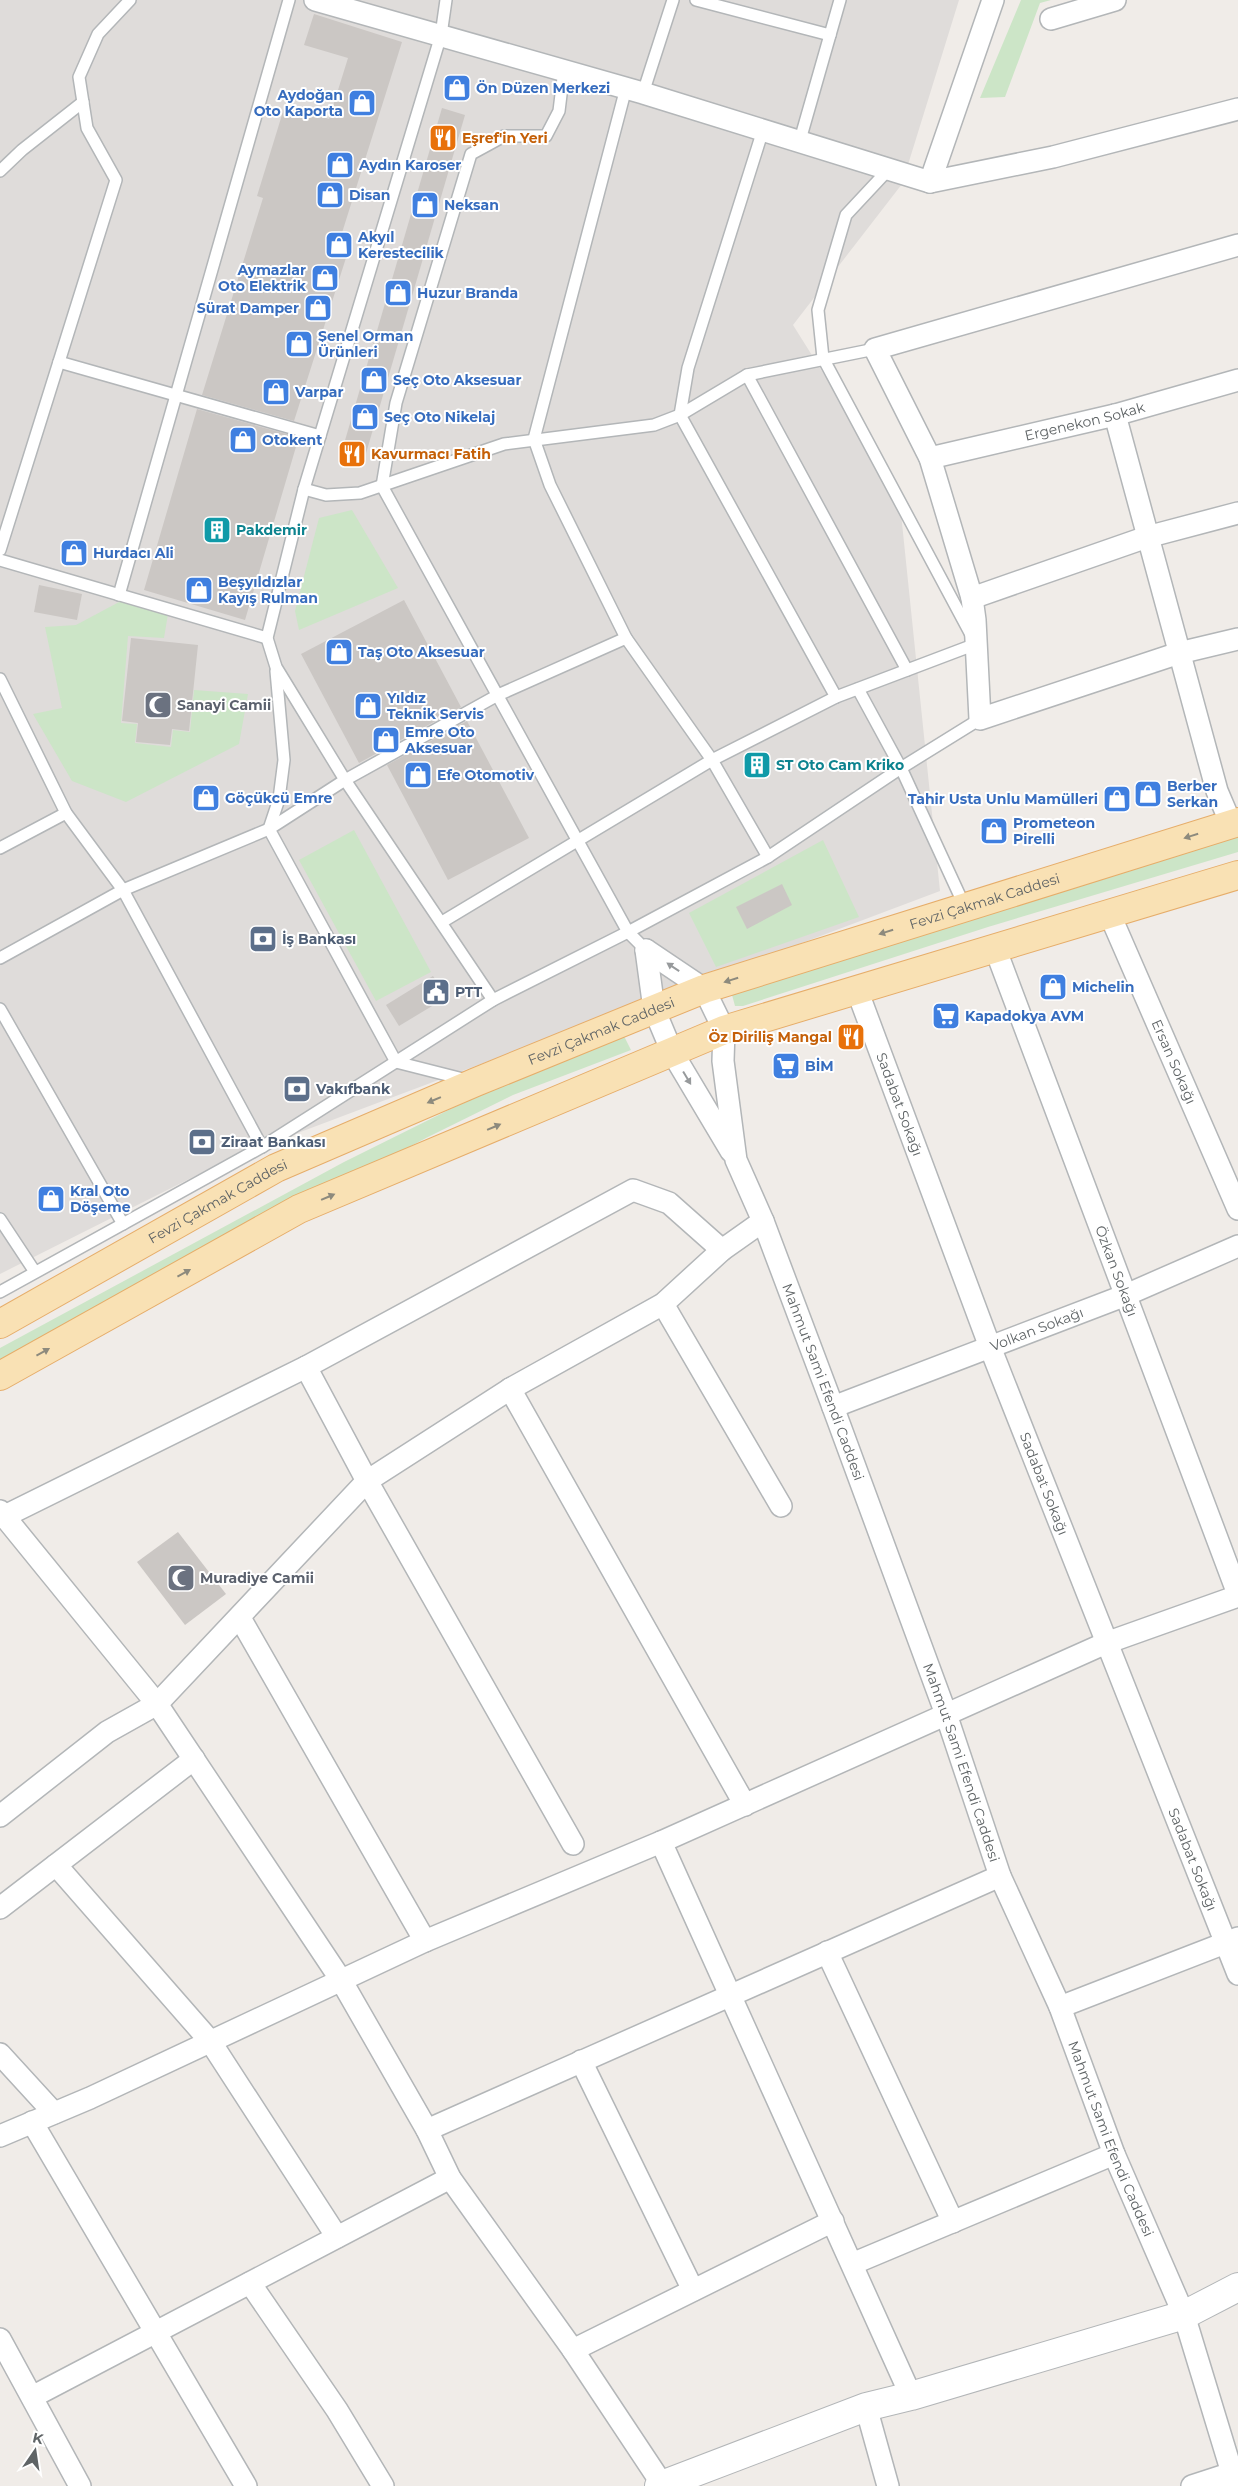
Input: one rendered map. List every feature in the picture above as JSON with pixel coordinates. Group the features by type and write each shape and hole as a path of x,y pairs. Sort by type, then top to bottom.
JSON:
{"main road":[{"name":"Fevzi Çakmak Caddesi","path":"0,1324 276,1168 476,1082 654,1009 704,989 1234,823"},
{"path":"0,1376 299,1209 724,1030 1238,875"}],"street":[{"path":"315,0 635,91 800,140 930,182 1053,157 1238,109"},
{"path":"930,182 993,0"},
{"path":"1051,19 1115,0"},
{"path":"1238,245 875,349 930,458 972,598 980,719 1179,653 1238,639"},
{"name":"Ergenekon Sokak","path":"930,458 1114,415 1238,380"},
{"path":"1114,415 1217,791 1234,823"},
{"path":"972,598 1147,537 1238,513"},
{"name":"Ersan Sokağı","path":"1110,915 1238,1209"},
{"name":"Özkan Sokağı","path":"995,948 1238,1595"},
{"path":"646,950 704,989 724,1030"},
{"path":"646,950 654,1009 672,1052 736,1160"},
{"name":"Sadabat Sokağı","path":"857,990 990,1347 1106,1643 1232,1940 1238,1974"},
{"name":"Mahmut Sami Efendi Caddesi","path":"724,1030 723,1061 736,1160 763,1221 833,1407 946,1714 1000,1876 1060,2007 1114,2154 1184,2315 1235,2477"},
{"path":"722,1250 669,1203 633,1190 306,1366 2,1514 157,1704 341,1980 427,2130 450,2178 573,2350 660,2485 866,2407 911,2396 1184,2315 1238,2287"},
{"path":"0,1816 107,1732 157,1704 367,1481 510,1390 663,1304 722,1250 763,1221"},
{"name":"Volkan Sokağı","path":"833,1407 1126,1295 1238,1246"},
{"path":"663,1304 781,1506"},
{"path":"306,1366 367,1481 574,1844"},
{"path":"510,1390 745,1805"},
{"path":"0,2136 54,2113 425,1941 661,1842 1106,1643 1238,1595"},
{"path":"240,1618 425,1941"},
{"path":"0,1908 194,1759"},
{"path":"661,1842 732,1994 911,2396"},
{"path":"56,1865 210,2041 337,2237"},
{"path":"427,2130 1000,1876"},
{"path":"1060,2007 1232,1940"},
{"path":"827,1952 953,2222"},
{"path":"0,2054 54,2113"},
{"path":"581,2061 693,2290"},
{"path":"32,2122 246,2486"},
{"path":"852,2264 1114,2154"},
{"path":"32,2398 450,2178"},
{"path":"573,2350 833,2221"},
{"path":"250,2283 337,2410 378,2484"},
{"path":"0,2339 80,2486"},
{"path":"866,2407 888,2486"},
{"path":"1192,2486 1235,2477"}],"lane":[{"path":"0,550 116,180 87,128 79,77 98,34 130,0"},
{"path":"119,595 289,0"},
{"path":"446,0 441,35 304,489 268,638 276,667 284,760 279,799 269,829 396,1062 476,1082"},
{"path":"673,0 635,91 534,439 550,485 626,638 712,760 768,857"},
{"path":"696,0 830,35"},
{"path":"800,140 840,0"},
{"path":"564,70 559,111 546,136 504,136 472,154 396,403 382,486 579,840 628,932 646,950"},
{"path":"0,171 22,150 83,102"},
{"path":"764,130 688,368 680,416 836,697"},
{"path":"442,922 712,760 836,697 976,644 823,358 818,310 846,215 890,169"},
{"path":"304,489 326,495 360,493 504,444 654,426 680,416 747,375 823,358 875,349"},
{"path":"59,362 320,436"},
{"path":"747,375 907,670"},
{"path":"0,560 268,638"},
{"path":"0,958 123,890 269,829 344,780 498,694 626,638"},
{"path":"276,667 344,780 442,922 493,1000"},
{"path":"0,679 66,813 123,890 262,1147"},
{"path":"858,689 902,768 965,907"},
{"path":"0,1292 262,1147 493,1000 628,932 768,857 980,719"},
{"path":"0,848 66,813"},
{"path":"0,1010 123,1224"},
{"path":"0,1219 35,1272"}],"shaded area":[{"path":"0,0 959,0 902,184 793,325 899,494 940,891 229,1159 0,1274"}],"green space":[{"path":"1021,0 1051,0 1040,3 1005,97 980,98"},
{"path":"352,510 398,588 299,630 295,611 319,518"},
{"path":"121,601 168,614 164,638 128,636 121,723 137,724 135,743 171,747 173,730 190,732 194,690 248,694 239,744 126,802 72,781 33,714 62,708 45,627 76,625"},
{"path":"354,830 431,972 376,1001 299,860"},
{"path":"1238,835 1238,852 988,927 743,1006 735,1006 732,995 951,923"},
{"path":"823,840 859,917 716,967 689,913"},
{"path":"623,1034 631,1050 513,1095 426,1138 0,1365 0,1348 344,1162 509,1080"}],"building":[{"path":"314,14 402,42 341,236 352,239 294,421 202,395 263,198 257,196 285,105 329,119 348,58 304,45"},
{"path":"442,108 465,115 362,467 339,461"},
{"path":"197,409 290,435 289,437 298,440 245,620 144,590"},
{"path":"39,585 82,594 77,620 34,612"},
{"path":"404,600 461,707 359,763 301,654"},
{"name":"Sanayi Camii","path":"131,638 198,645 189,731 172,729 170,745 136,742 138,723 122,721"},
{"path":"467,721 529,838 448,880 387,765"},
{"name":"ST Oto Cam Kriko","path":"762,754 769,766 752,777 745,764"},
{"path":"782,884 792,905 747,929 736,907"},
{"path":"433,976 447,997 399,1026 386,1005"},
{"name":"Muradiye Camii","path":"178,1532 226,1594 185,1625 137,1562"}],"place":[{"name":"Ön Düzen Merkezi","path":"457,88"},
{"name":"Aydoğan Oto Kaporta","path":"362,103"},
{"name":"Eşref'in Yeri","path":"443,138"},
{"name":"Aydın Karoser","path":"340,165"},
{"name":"Disan","path":"330,195"},
{"name":"Neksan","path":"425,205"},
{"name":"Akyıl Kerestecilik","path":"339,245"},
{"name":"Aymazlar Oto Elektrik","path":"325,278"},
{"name":"Huzur Branda","path":"398,293"},
{"name":"Sürat Damper","path":"318,308"},
{"name":"Şenel Orman Ürünleri","path":"299,344"},
{"name":"Seç Oto Aksesuar","path":"374,380"},
{"name":"Varpar","path":"276,392"},
{"name":"Seç Oto Nikelaj","path":"365,417"},
{"name":"Otokent","path":"243,440"},
{"name":"Kavurmacı Fatih","path":"352,454"},
{"name":"Pakdemir","path":"217,530"},
{"name":"Hurdacı Ali","path":"74,553"},
{"name":"Beşyıldızlar Kayış Rulman","path":"199,590"},
{"name":"Taş Oto Aksesuar","path":"339,652"},
{"name":"Sanayi Camii","path":"158,705"},
{"name":"Yıldız Teknik Servis","path":"368,706"},
{"name":"Emre Oto Aksesuar","path":"386,740"},
{"name":"ST Oto Cam Kriko","path":"757,765"},
{"name":"Efe Otomotiv","path":"418,775"},
{"name":"Berber Serkan","path":"1148,794"},
{"name":"Göçükcü Emre","path":"206,798"},
{"name":"Tahir Usta Unlu Mamülleri","path":"1117,799"},
{"name":"Prometeon Pirelli","path":"994,831"},
{"name":"İş Bankası","path":"263,939"},
{"name":"Michelin","path":"1053,987"},
{"name":"PTT","path":"436,992"},
{"name":"Kapadokya AVM","path":"946,1016"},
{"name":"Öz Diriliş Mangal","path":"851,1037"},
{"name":"BİM","path":"786,1066"},
{"name":"Vakıfbank","path":"297,1089"},
{"name":"Ziraat Bankası","path":"202,1142"},
{"name":"Kral Oto Döşeme","path":"51,1199"},
{"name":"Muradiye Camii","path":"181,1578"}]}
